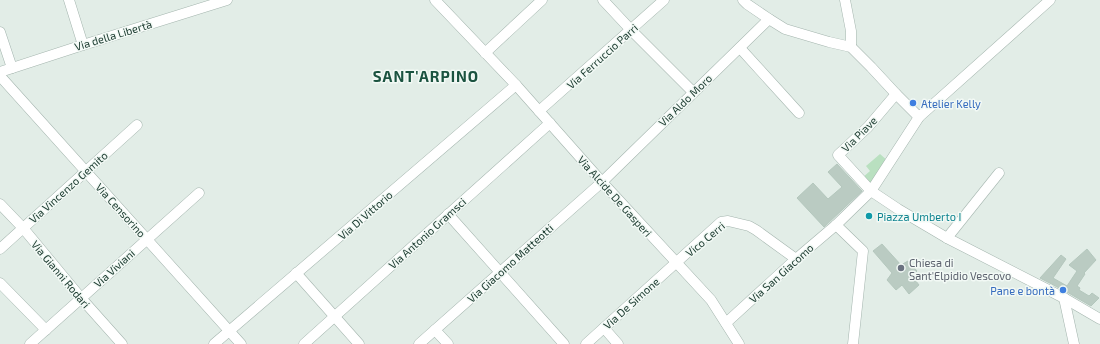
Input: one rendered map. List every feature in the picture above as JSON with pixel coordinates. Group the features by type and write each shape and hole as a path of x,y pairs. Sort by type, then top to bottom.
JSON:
{"street":[{"path":"69,0 83,45"},
{"name":"Via della Libertà","path":"0,72 227,0"},
{"name":"Via Alcide De Gasperi","path":"434,0 516,85 602,182 711,300 740,344"},
{"path":"485,53 542,0"},
{"path":"603,0 693,92"},
{"name":"Via Ferruccio Parri","path":"539,111 664,0"},
{"path":"744,0 747,4 785,29 850,47 919,117"},
{"path":"845,0 851,31 850,47"},
{"path":"853,344 862,251 836,225 871,191 919,117 1050,0"},
{"name":"Via Aldo Moro","path":"602,182 769,19"},
{"path":"0,32 12,68"},
{"path":"740,48 799,113"},
{"name":"Via Censorino","path":"0,76 242,344"},
{"name":"Via Di Vittorio","path":"214,344 516,85"},
{"name":"Via Piave","path":"871,191 838,155 868,127 896,94"},
{"name":"Via Antonio Gramsci","path":"304,344 550,123"},
{"name":"Via Vincenzo Gemito","path":"0,249 137,125"},
{"path":"947,238 999,173"},
{"name":"Via Giacomo Matteotti","path":"419,344 602,182"},
{"path":"871,191 947,238 1064,298 1100,319"},
{"name":"Via Viviani","path":"30,344 199,193"},
{"name":"Via Gianni Rodari","path":"0,204 23,228 81,298 122,344"},
{"path":"448,214 564,344"},
{"name":"Vico Cerri","path":"677,263 721,222 728,220 749,226 796,258"},
{"name":"Via San Giacomo","path":"726,322 796,258 836,225"},
{"name":"Via De Simone","path":"586,344 677,263"},
{"path":"296,273 359,344"},
{"path":"0,283 46,330"},
{"path":"1064,298 1074,344"},
{"path":"604,328 618,344"},
{"path":"435,330 448,344"}],"green space":[{"path":"880,154 889,162 872,188 862,178 870,171 866,166"}],"building":[{"path":"837,164 862,191 824,227 797,198 813,183 828,199 842,187 828,172"},
{"name":"Chiesa di Sant'Elpidio Vescovo","path":"882,244 901,265 908,261 917,271 912,276 919,285 909,294 902,285 896,290 887,280 892,273 873,251"},
{"path":"1087,249 1096,260 1084,273 1085,274 1077,286 1080,288 1079,290 1089,296 1092,293 1099,298 1091,306 1040,278 1061,255 1066,259 1053,278 1067,286 1077,271 1069,265"}],"place":[{"name":"Atelier Kelly","path":"913,103"},
{"name":"Piazza Umberto I","path":"869,216"},
{"name":"Chiesa di Sant'Elpidio Vescovo","path":"901,268"},
{"name":"Pane e bontà","path":"1063,290"}],"district":[{"name":"SANT'ARPINO","path":"426,76"}]}
